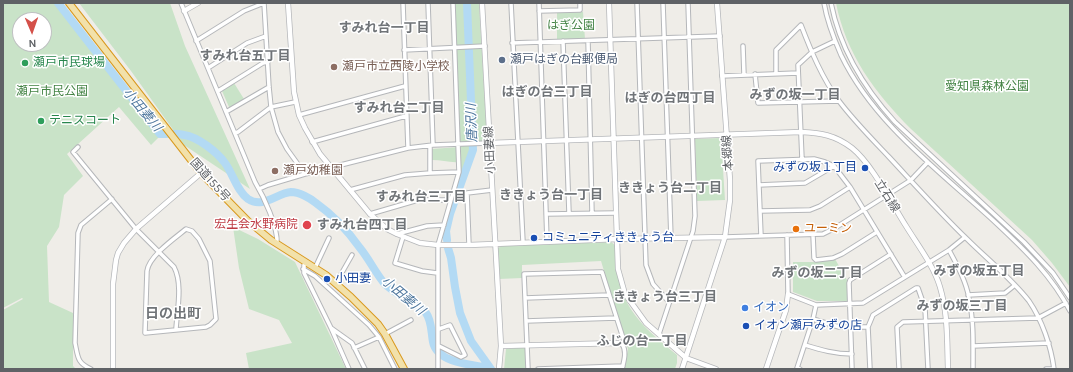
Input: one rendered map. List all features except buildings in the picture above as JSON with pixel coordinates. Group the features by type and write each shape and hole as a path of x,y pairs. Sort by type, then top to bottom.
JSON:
{"highway":[{"name":"国道155号","path":"69,3 201,173 248,221 277,245 306,262 336,283 378,324 404,369"}],"street":[{"path":"181,3 266,205 278,236 277,245"},
{"path":"184,12 198,3"},
{"path":"196,41 244,11 264,3 271,107 278,132 305,174"},
{"path":"288,3 295,102 299,115 312,142 330,167 370,214 397,234 420,243 469,245 547,241 823,234 836,228 911,180 928,162"},
{"path":"403,3 408,148"},
{"path":"428,3 430,48 430,173"},
{"path":"438,369 438,244 459,172 453,3"},
{"name":"小田妻線","path":"482,3 501,346 499,368"},
{"path":"511,3 522,242"},
{"path":"539,3 547,241"},
{"path":"539,11 580,10 580,3"},
{"path":"608,3 618,269 625,294 646,323 686,358 716,369"},
{"path":"637,3 648,270 653,284 669,302"},
{"path":"663,3 670,238"},
{"path":"658,334 691,238 695,216 688,3"},
{"name":"本郷線","path":"682,369 726,237 730,200 718,3"},
{"path":"824,3 835,41 846,64 864,94 885,121 1023,248 1042,268 1070,311"},
{"path":"831,3 838,29 849,56 862,80 880,105 901,128 1024,242 1053,273 1070,298"},
{"path":"776,73 776,50 801,25 826,82 838,100 911,180 965,237 1015,285 1029,302 1049,343 1054,369 1046,369"},
{"path":"208,68 247,43 266,36"},
{"path":"512,43 720,36"},
{"path":"563,41 569,213"},
{"path":"588,41 592,213"},
{"path":"802,159 798,65 812,52 835,41"},
{"path":"404,50 484,46"},
{"path":"743,46 744,75"},
{"path":"218,91 263,63 268,62"},
{"path":"722,76 798,73"},
{"path":"755,74 758,103 838,100"},
{"path":"226,112 269,86"},
{"path":"299,115 405,86"},
{"path":"235,133 271,107 295,102"},
{"path":"312,142 406,116"},
{"name":"立石線","path":"489,143 801,132 822,133 838,139 853,149 866,163 928,262 940,286 947,321 948,369"},
{"path":"260,191 268,186 305,174 408,148 431,145 489,143"},
{"path":"78,147 73,152 136,229 174,267 179,279 176,330"},
{"path":"761,236 758,161 814,159 825,162 834,166 850,187 904,276"},
{"path":"759,185 805,183 834,166"},
{"path":"350,190 405,175 459,172"},
{"path":"113,369 114,284 115,266 118,253 136,229 201,173"},
{"path":"760,211 810,210 820,206 850,187"},
{"path":"469,245 467,193 492,190"},
{"path":"91,369 82,366 78,358 75,343 78,233 81,225 112,199"},
{"path":"370,214 418,200 450,200"},
{"path":"546,214 616,213"},
{"path":"397,234 427,226 444,225"},
{"path":"186,229 189,229 202,243 207,254 211,267 216,314 214,322 206,327 176,330 145,333 148,267 159,252 186,229"},
{"path":"813,235 814,258 816,260 833,258 842,254 877,232"},
{"path":"766,369 786,310 788,294 787,235"},
{"path":"403,237 395,263 422,271 437,273"},
{"path":"788,294 816,305 863,303 904,276 949,250 965,237"},
{"path":"315,268 329,238"},
{"path":"949,250 959,270 968,295 972,320 973,369"},
{"path":"852,369 850,280 891,254"},
{"path":"336,283 352,255"},
{"path":"306,262 303,269 349,369"},
{"path":"303,269 315,276 369,325 379,337 396,369"},
{"path":"528,369 524,274 602,272 624,341 622,344 625,348 625,352 622,368 538,369"},
{"path":"968,295 1005,293 1015,285"},
{"path":"870,369 868,327 873,315 918,288 923,300 926,322 928,369"},
{"path":"525,298 609,295"},
{"path":"898,369 897,327 903,322 1038,318 1066,303"},
{"path":"800,369 797,368 814,319 816,305"},
{"path":"526,321 616,318"},
{"path":"814,319 834,326 868,327"},
{"path":"385,334 411,320"},
{"path":"439,329 450,325 465,355 461,357 439,347"},
{"path":"330,328 352,343 365,369"},
{"path":"354,348 379,337"},
{"path":"973,346 1049,343"},
{"path":"501,346 527,344 622,344"},
{"path":"805,345 835,354 852,354"}],"green space":[{"name":"瀬戸市民公園","path":"3,3 56,3 164,132 151,145 119,107 67,154 83,176 64,195 59,227 47,246 49,302 73,313 73,366 76,369 3,369 3,310 23,299 22,298 3,308"},
{"path":"79,3 170,3 185,46 250,189 184,145 131,71"},
{"path":"454,3 479,3 487,139 485,142 471,142 472,153 464,174 461,173 460,162 432,160 431,149 460,147"},
{"name":"愛知県森林公園","path":"836,3 1070,3 1070,287 1032,240 911,129 874,87 855,56 847,39"},
{"name":"はぎ公園","path":"583,12 585,39 557,39 557,13"},
{"path":"234,83 244,99 230,108 222,91"},
{"path":"721,138 725,200 697,201 695,139"},
{"path":"233,227 258,239 295,262 346,369 249,369 246,353 292,343 279,320 249,309 239,268"},
{"path":"611,242 615,245 616,265 624,296 639,320 662,343 677,355 675,369 624,369 628,349 601,261 522,265 522,278 499,279 497,249 501,246"},
{"path":"835,259 847,280 848,301 817,301 793,292 793,262 815,262"},
{"path":"525,347 526,369 504,369 506,349"}],"waterway":[{"name":"小田妻川","path":"58,3 160,134 178,134 189,136 207,146 225,163 244,196 254,202 265,201 291,192 301,194 314,201 345,229 384,283 417,305 426,313 430,323 433,342 436,349 441,354 456,362 490,368"},
{"name":"唐沢川","path":"447,240 446,231 450,214 473,150 467,3"},
{"name":"唐沢川","path":"448,248 460,313 471,341 491,369"}],"place":[{"name":"瀬戸はぎの台郵便局","path":"502,60"},
{"name":"瀬戸市民球場","path":"25,63"},
{"name":"瀬戸市立西陵小学校","path":"334,67"},
{"name":"テニスコート","path":"41,121"},
{"name":"みずの坂１丁目","path":"865,168"},
{"name":"瀬戸幼稚園","path":"275,171"},
{"name":"宏生会水野病院","path":"307,225"},
{"name":"ユーミン","path":"796,229"},
{"name":"コミュニティききょう台","path":"534,238"},
{"name":"小田妻","path":"327,279"},
{"name":"イオン","path":"745,308"},
{"name":"イオン瀬戸みずの店","path":"746,326"}],"district":[{"name":"すみれ台一丁目","path":"384,28"},
{"name":"すみれ台五丁目","path":"245,56"},
{"name":"はぎの台三丁目","path":"547,92"},
{"name":"みずの坂一丁目","path":"795,95"},
{"name":"はぎの台四丁目","path":"670,98"},
{"name":"すみれ台二丁目","path":"399,108"},
{"name":"ききょう台二丁目","path":"670,188"},
{"name":"ききょう台一丁目","path":"551,195"},
{"name":"すみれ台三丁目","path":"421,197"},
{"name":"すみれ台四丁目","path":"362,225"},
{"name":"みずの坂五丁目","path":"979,271"},
{"name":"みずの坂二丁目","path":"817,273"},
{"name":"ききょう台三丁目","path":"665,297"},
{"name":"みずの坂三丁目","path":"962,306"},
{"name":"日の出町","path":"173,314"},
{"name":"ふじの台一丁目","path":"642,341"}]}
